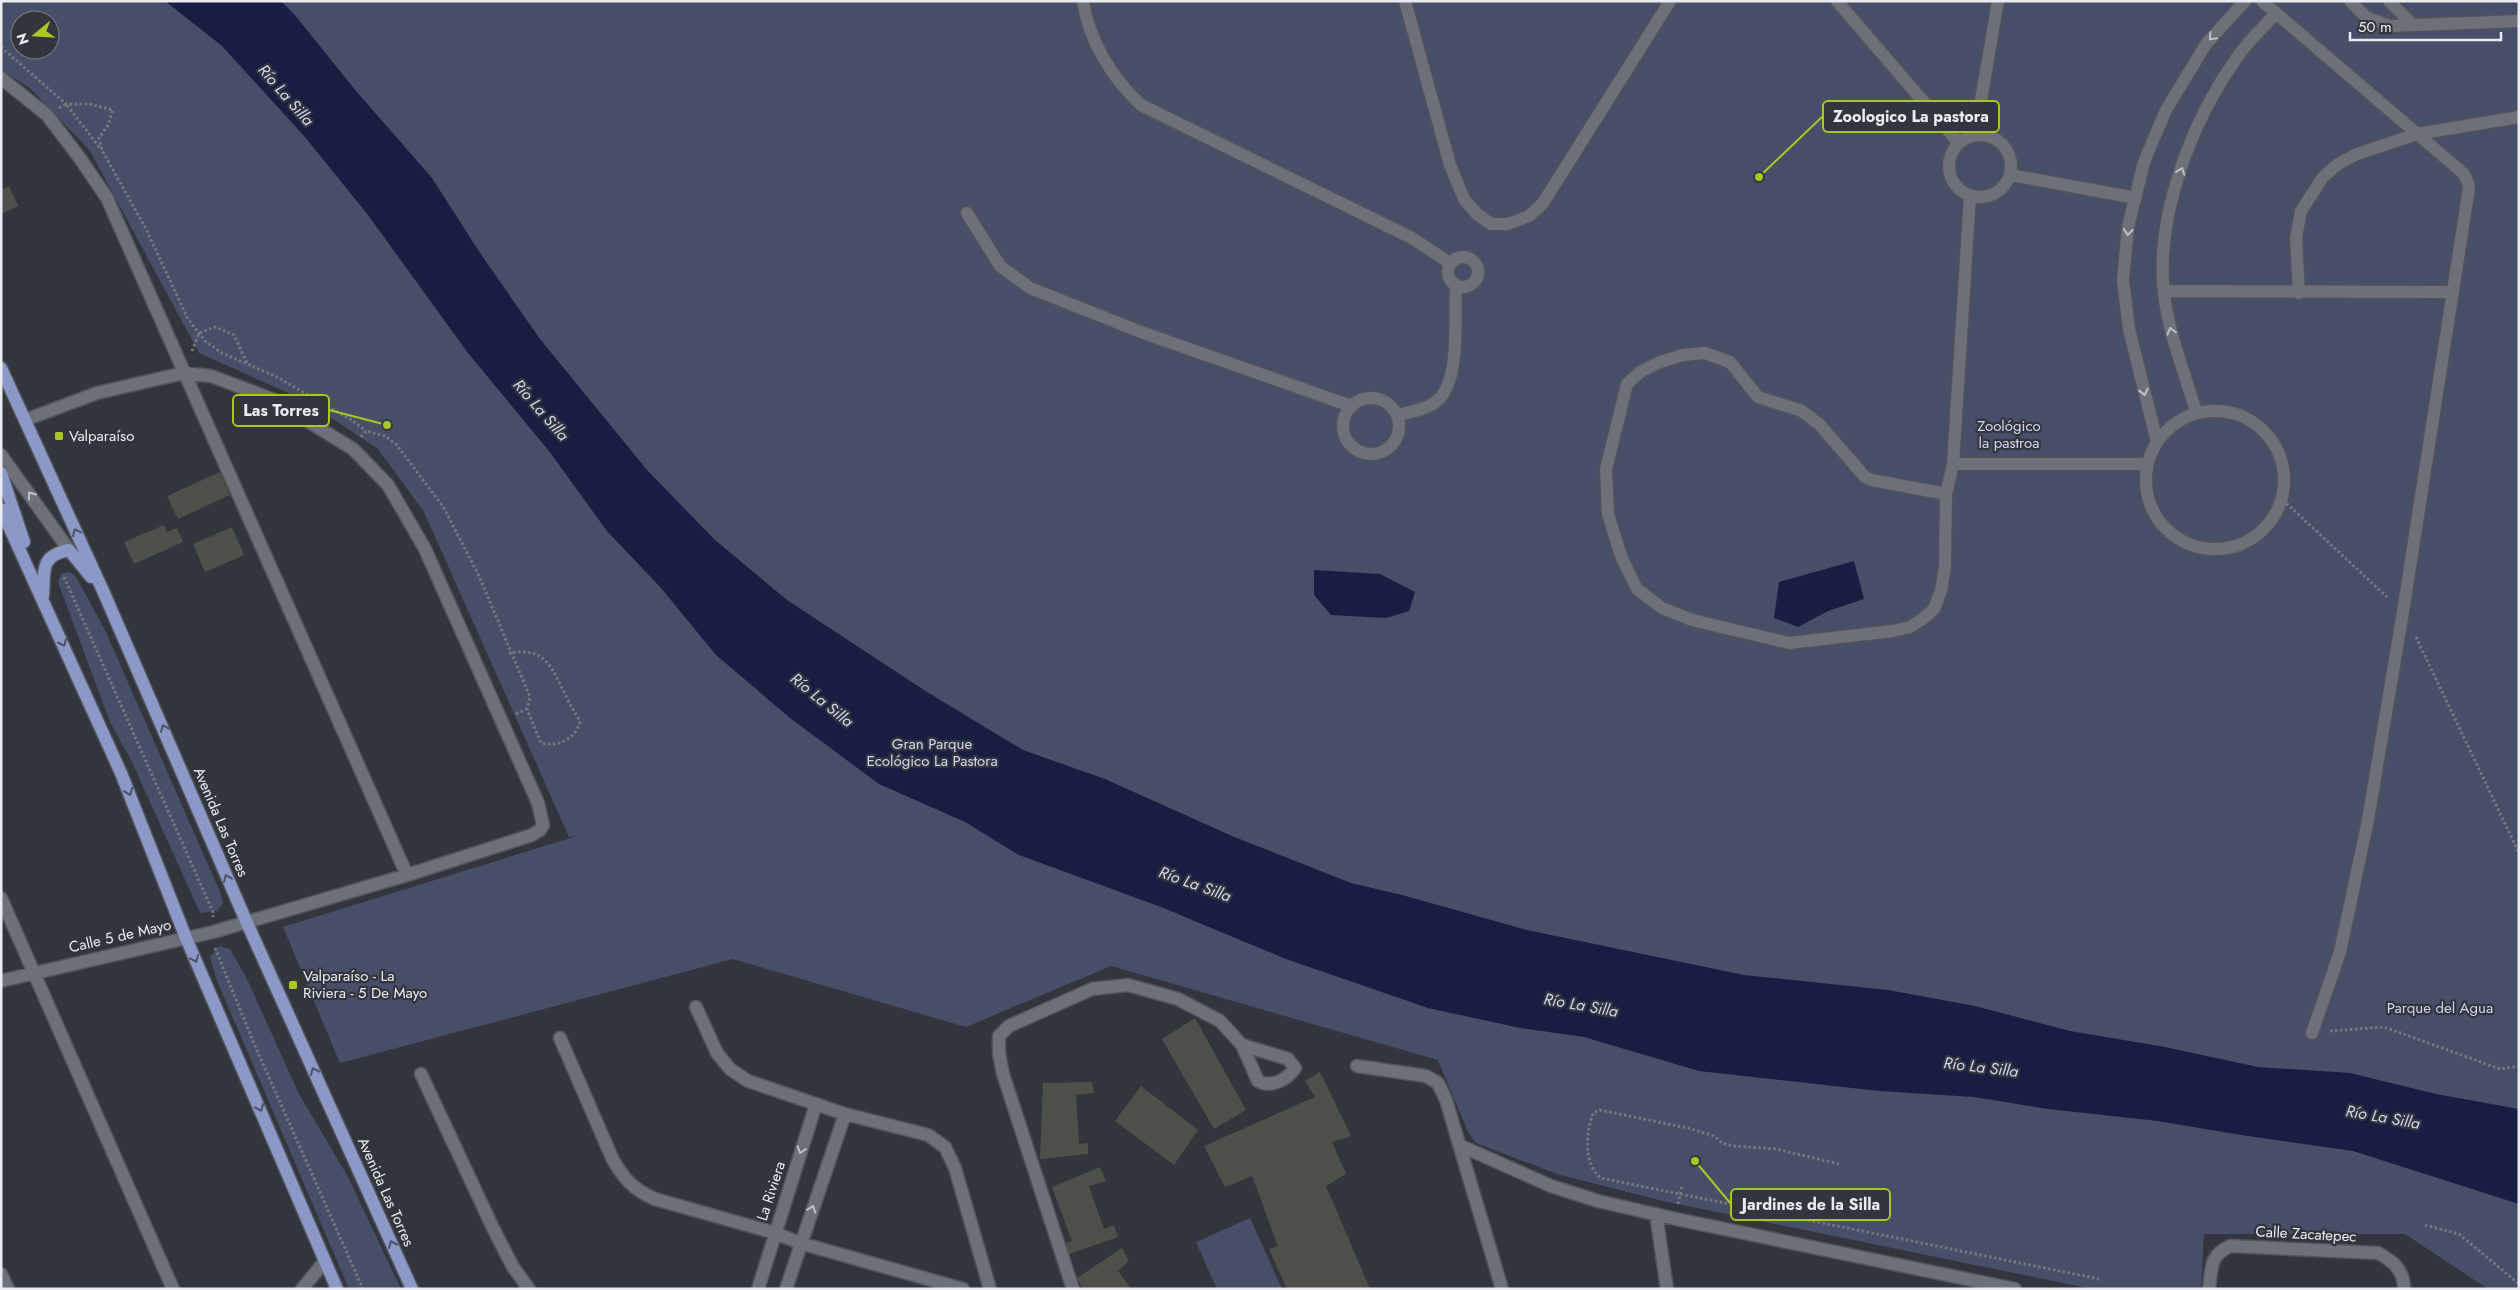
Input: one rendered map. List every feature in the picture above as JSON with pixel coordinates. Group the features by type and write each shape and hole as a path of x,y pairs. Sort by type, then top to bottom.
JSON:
{"main road":[{"name":"Avenida Las Torres","path":"1,368 104,593 246,923 412,1289"},
{"path":"1,473 43,599"},
{"path":"1,509 121,773 186,938 337,1289"},
{"path":"43,599 45,565 48,559 59,552 69,550 104,593"}],"street":[{"path":"1083,1 1085,15 1105,62 1121,86 1141,105 1412,238 1450,263"},
{"path":"1405,1 1450,164 1464,199 1477,214 1491,224 1508,224 1522,218 1543,204 1670,1"},
{"path":"1837,1 1959,143"},
{"path":"1976,135 1998,1"},
{"path":"2157,442 2129,329 2123,280 2128,227 2144,162 2166,110 2206,44 2245,1"},
{"path":"2262,1 2463,173 2469,188 2451,292 2404,612 2368,820 2340,952 2312,1033"},
{"path":"2350,1 2366,17 2390,26 2519,21"},
{"path":"2389,1 2413,25"},
{"path":"2196,410 2174,342 2164,291 2165,248 2172,194 2197,125 2214,91 2237,56 2276,13"},
{"path":"1,78 47,115 107,198 407,875"},
{"path":"2299,293 2296,238 2301,211 2323,177 2338,164 2357,154 2417,134 2519,117"},
{"path":"1976,135 1991,136 2004,145 2011,159 2011,175 2005,186 1995,194 1983,198 1970,196 1958,190 1951,179 1949,166 1951,154 1959,143 1976,135"},
{"path":"2011,175 2136,198"},
{"path":"1946,494 1865,477 1820,424 1802,411 1758,397 1730,362 1705,353 1683,355 1660,362 1640,372 1627,384 1606,469 1608,514 1621,556 1637,589 1662,608 1692,620 1790,643 1910,628 1924,618 1934,608 1941,591 1944,575 1946,494 1953,464 1970,196"},
{"path":"967,212 1000,266 1030,288 1141,332 1351,406"},
{"path":"1465,257 1475,263 1478,268 1476,280 1467,287 1456,285 1448,276 1450,263 1454,259 1465,257"},
{"path":"1397,415 1435,403 1447,390 1454,369 1456,285"},
{"path":"2164,291 2299,293 2451,292"},
{"path":"25,420 97,394 184,373 211,376 272,399 353,449"},
{"path":"1371,397 1382,400 1391,405 1397,415 1400,426 1398,437 1392,446 1382,452 1372,454 1361,453 1351,446 1345,437 1343,426 1345,415 1351,406 1360,400 1371,397"},
{"path":"2196,410 2215,410 2239,414 2261,427 2276,446 2285,475 2283,500 2270,524 2252,540 2227,549 2203,548 2179,539 2161,523 2151,505 2146,481 2146,464 2157,442 2176,423 2196,410"},
{"name":"Calle 5 de Mayo","path":"1,981 246,923 532,835 543,826 543,817 425,550 388,485 353,449"},
{"path":"1,455 69,550"},
{"path":"1953,464 2146,464"},
{"path":"1,898 173,1289"},
{"path":"1073,1289 1003,1074 999,1053 999,1036 1009,1026 1092,989 1128,985 1178,999 1200,1009 1220,1021 1242,1045"},
{"path":"696,1008 717,1053 730,1069 748,1081 845,1114 928,1135 945,1147 955,1168 990,1289"},
{"path":"560,1038 612,1160 622,1176 637,1192 655,1199 775,1233 800,1243 963,1289"},
{"path":"1357,1066 1426,1076 1438,1083 1446,1100 1502,1289"},
{"path":"422,1074 493,1228 513,1267 529,1289"},
{"name":"La Riviera","path":"758,1289 816,1104"},
{"path":"786,1289 845,1114"},
{"path":"1459,1146 1551,1186 1598,1201 2015,1289"},
{"path":"1656,1214 1667,1289"},
{"name":"Calle Zacatepec","path":"2209,1289 2212,1263 2218,1252 2230,1246 2378,1253 2393,1261 2401,1272 2404,1289"},
{"path":"302,1289 326,1261"},
{"path":"1,1274 8,1289"}],"path":[{"path":"1,47 66,104 102,150 128,192 188,318 204,341 222,353 275,376 350,419 366,431 384,436 397,445 444,508 479,576 509,653 530,697 527,709 541,743 552,746 563,743 576,734 580,722 547,662 540,656 526,650 509,653"},
{"path":"47,115 66,104 89,104 113,110 108,125 99,138 102,150"},
{"path":"184,373 199,333 215,327 234,334 247,364"},
{"path":"353,449 366,431"},
{"path":"2283,500 2404,612 2519,853"},
{"path":"64,577 213,912 213,932 216,951 236,1001 363,1289"},
{"path":"2312,1033 2384,1026 2500,1069 2519,1066"},
{"path":"1839,1164 1776,1149 1733,1146 1722,1143 1714,1136 1688,1128 1600,1110 1593,1113 1588,1128 1590,1162 1593,1172 1601,1178 2099,1279"},
{"path":"2426,1225 2459,1234 2519,1284"}],"green space":[{"path":"1,1 2519,1 2519,1289 2488,1289 2405,1234 2204,1234 2201,1289 2092,1289 1663,1201 1557,1174 1476,1143 1468,1132 1438,1060 1111,966 966,1027 733,959 340,1063 283,927 577,836 569,837 424,512 378,449 306,401 199,353 90,151 30,88 1,70"},
{"path":"69,572 75,575 105,630 220,892 223,903 217,911 200,913 132,762 110,722 58,582 62,573"},
{"path":"219,946 230,949 247,979 299,1094 347,1175 401,1289 349,1289 217,981 210,957"},
{"path":"1250,1218 1282,1289 1217,1289 1196,1242"}],"water":[{"name":"Río La Silla","path":"165,1 281,1 432,178 480,253 540,339 647,470 715,540 787,600 927,692 1023,750 1105,779 1232,836 1351,883 1402,895 1527,930 1744,975 1888,990 1975,1006 2070,1031 2165,1047 2258,1067 2350,1073 2436,1094 2519,1109 2519,1204 2353,1151 2158,1121 2048,1109 1974,1097 1879,1091 1699,1071 1584,1037 1520,1028 1428,1008 1286,959 1161,907 1019,855 965,822 879,784 790,718 716,655 661,588 607,531 549,451 468,353 368,215 305,137 222,46"},
{"path":"1854,561 1864,599 1828,611 1798,627 1774,618 1779,582"},
{"path":"1314,570 1380,574 1415,592 1409,611 1386,618 1331,615 1314,595"}],"building":[{"path":"9,186 18,206 1,214 1,190"},
{"path":"220,472 230,495 178,519 167,496"},
{"path":"164,525 167,532 177,528 183,542 134,564 124,542"},
{"path":"232,527 244,555 205,572 193,544"},
{"path":"1195,1018 1246,1110 1214,1129 1162,1039"},
{"path":"1320,1072 1351,1136 1332,1142 1346,1174 1326,1186 1370,1289 1287,1289 1269,1249 1278,1246 1252,1176 1225,1187 1204,1146 1315,1097 1305,1081"},
{"path":"1092,1082 1094,1093 1076,1095 1079,1144 1088,1143 1088,1154 1040,1159 1043,1083"},
{"path":"1141,1086 1198,1130 1174,1165 1115,1121"},
{"path":"1100,1167 1106,1181 1089,1186 1104,1229 1114,1225 1118,1237 1069,1254 1062,1244 1072,1241 1052,1187"},
{"path":"1122,1248 1129,1261 1118,1271 1131,1289 1083,1289 1077,1278"}],"place":[{"name":"Zoologico La pastora","path":"1759,177"},
{"name":"Las Torres","path":"387,425"},
{"name":"Valparaíso","path":"59,436"},
{"name":"Valparaíso - La Riviera - 5 De Mayo","path":"293,985"},
{"name":"Jardines de la Silla","path":"1695,1161"}],"park label":[{"name":"Zoológico la pastroa","path":"2009,434"},
{"name":"Gran Parque Ecológico La Pastora","path":"932,752"},
{"name":"Parque del Agua","path":"2440,1008"}]}
